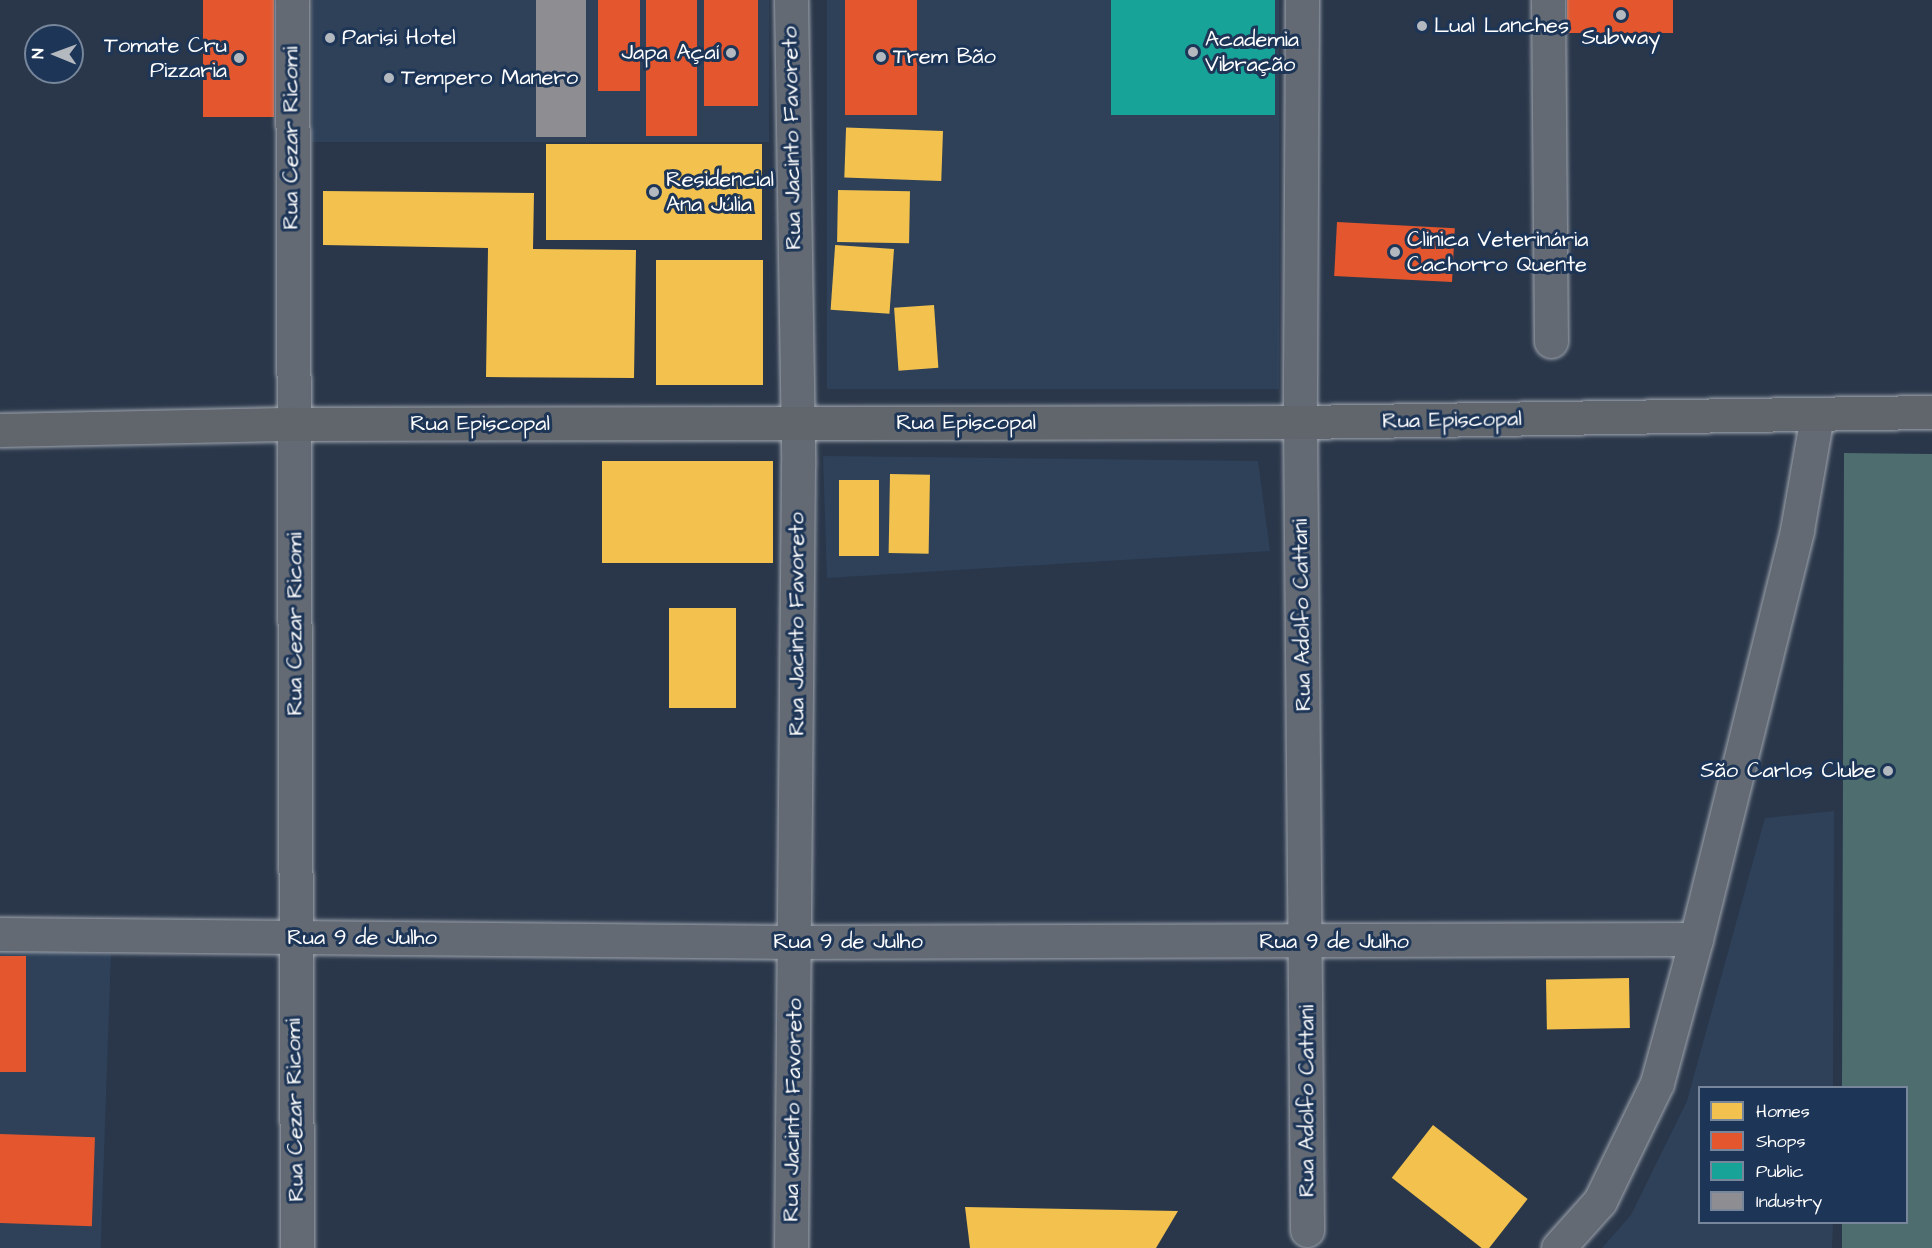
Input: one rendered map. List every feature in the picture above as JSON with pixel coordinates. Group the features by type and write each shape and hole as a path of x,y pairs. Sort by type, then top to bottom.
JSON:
{"main road":[{"name":"Rua Episcopal","path":"0,430 295,424 796,425 1300,422 1932,412"}],"street":[{"name":"Rua Cezar Ricomi","path":"292,0 291,316 295,424 297,1248"},
{"name":"Rua Jacinto Favoreto","path":"791,0 796,425 795,942 791,1248"},
{"name":"Rua Adolfo Cattani","path":"1302,0 1300,422 1307,943 1307,1230"},
{"path":"1548,0 1551,341"},
{"path":"1558,1248 1600,1201 1657,1083 1696,939 1797,530 1817,415"},
{"name":"Rua 9 de Julho","path":"0,934 795,942 1307,943 1696,939"}],"shaded area":[{"path":"312,0 769,0 769,142 312,142"},
{"path":"827,0 1279,0 1279,389 827,389"},
{"path":"823,456 1258,461 1270,551 827,578"},
{"path":"1834,811 1833,1086 1698,1086 1698,1224 1833,1224 1832,1248 1602,1248 1631,1215 1687,1101 1765,818"},
{"path":"0,950 111,954 101,1248 0,1248"}],"green space":[{"name":"São Carlos Clube","path":"1844,453 1932,454 1932,1248 1842,1248 1842,1224 1908,1224 1908,1086 1842,1086"}],"building: Homes":[{"path":"846,128 943,131 941,181 844,178"},
{"name":"Residencial Ana Júlia","path":"546,144 762,144 762,240 546,240"},
{"path":"838,190 910,191 909,243 837,242"},
{"path":"323,191 534,193 533,249 636,250 634,378 486,377 488,248 323,245"},
{"path":"835,245 894,249 889,314 831,310"},
{"path":"656,260 763,260 763,385 656,385"},
{"path":"934,305 938,368 898,371 894,308"},
{"path":"602,461 773,461 773,563 602,563"},
{"path":"890,474 930,475 929,554 889,553"},
{"path":"839,480 879,480 879,556 839,556"},
{"path":"669,608 736,608 736,708 669,708"},
{"path":"1629,978 1630,1028 1547,1029 1546,979"},
{"path":"1433,1125 1528,1199 1489,1248 1482,1248 1392,1178"},
{"path":"965,1207 1178,1211 1156,1248 970,1248"}],"building: Shops":[{"name":"Tomate Cru Pizzaria","path":"203,0 274,0 274,117 203,117"},
{"path":"598,0 640,0 640,91 598,91"},
{"path":"646,0 697,0 697,136 646,136"},
{"name":"Japa Açaí","path":"704,0 758,0 758,106 704,106"},
{"name":"Trem Bão","path":"845,0 917,0 917,115 845,115"},
{"name":"Subway","path":"1567,0 1673,0 1673,33 1567,33"},
{"name":"Clinica Veterinária Cachorro Quente","path":"1337,222 1455,228 1452,282 1334,276"},
{"path":"0,956 26,956 26,1072 0,1072"},
{"path":"0,1134 95,1137 92,1226 0,1223"}],"building: Public":[{"name":"Academia Vibração","path":"1111,0 1275,0 1275,115 1111,115"}],"building: Industry":[{"path":"536,0 586,0 586,137 536,137"}],"place":[{"name":"Subway","path":"1621,15"},
{"name":"Lual Lanches","path":"1422,26"},
{"name":"Parisi Hotel","path":"330,38"},
{"name":"Academia Vibração","path":"1193,52"},
{"name":"Japa Açaí","path":"731,53"},
{"name":"Trem Bão","path":"881,57"},
{"name":"Tomate Cru Pizzaria","path":"239,58"},
{"name":"Tempero Manero","path":"389,78"},
{"name":"Residencial Ana Júlia","path":"654,192"},
{"name":"Clinica Veterinária Cachorro Quente","path":"1395,252"},
{"name":"São Carlos Clube","path":"1888,771"}]}
